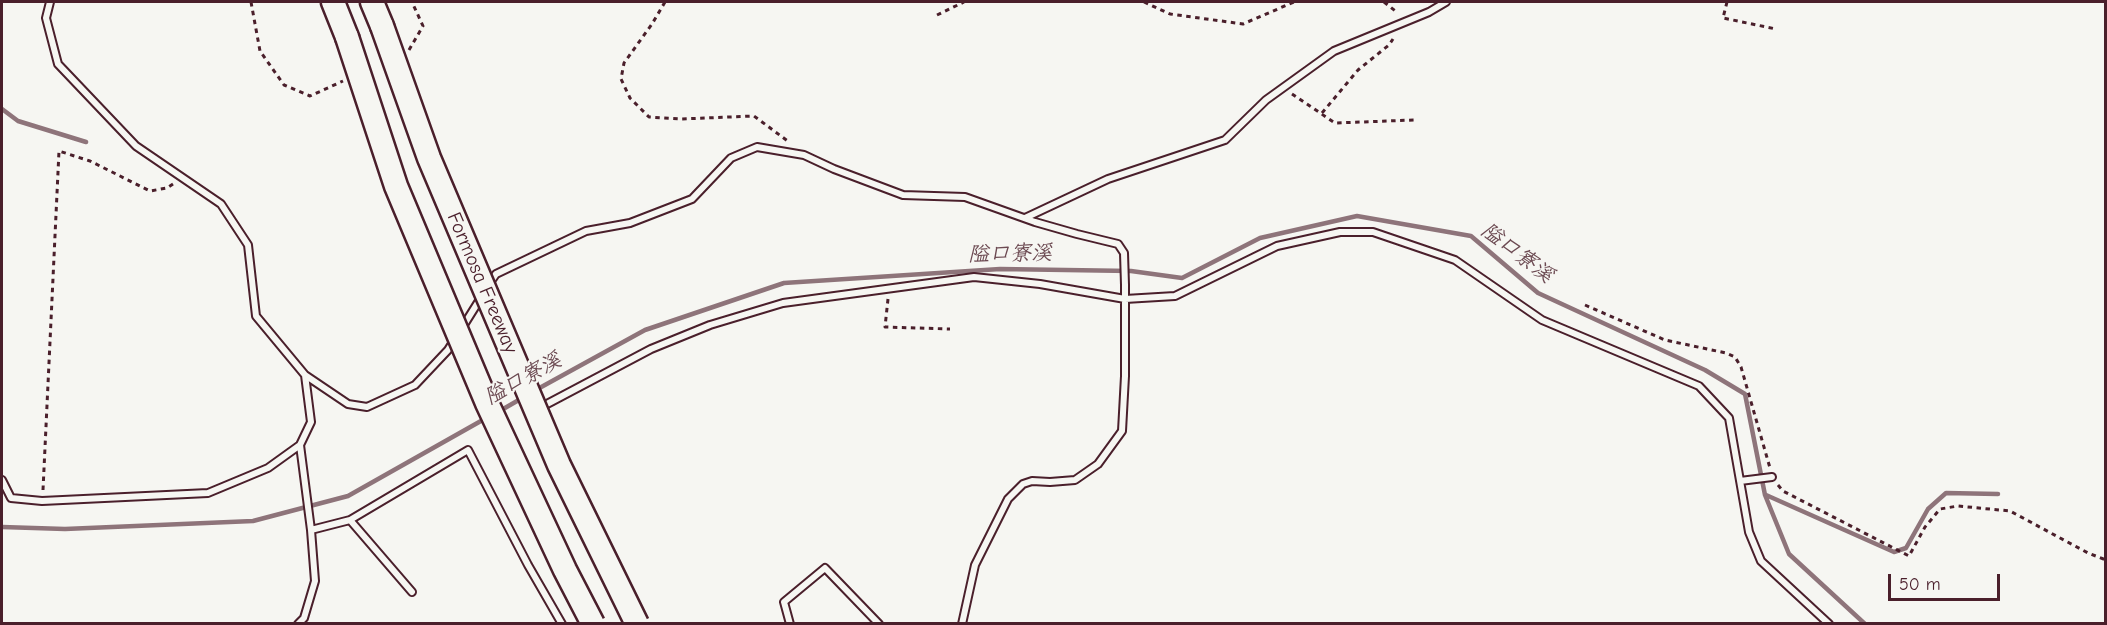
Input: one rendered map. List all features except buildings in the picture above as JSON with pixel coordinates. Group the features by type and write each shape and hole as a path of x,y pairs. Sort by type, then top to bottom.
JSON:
{"highway":[{"name":"Formosa Freeway","path":"333,2 405,207 488,403 565,570 593,624"},
{"name":"Formosa Freeway","path":"372,2 429,158 537,413 564,475 638,624"}],"lane":[{"path":"50,2 46,18 58,64 136,146 221,204 248,245 256,316 305,375 348,404 367,407 415,385 448,350 496,274 586,231 630,223 692,199 731,158 757,147 804,155 834,170 903,195 965,197 1077,234 1118,244 1124,253 1125,285 1125,376 1122,431 1098,464 1076,480 1032,481 1023,484 1008,499 975,565 962,624"},
{"path":"1025,218 1108,179 1225,140 1266,100 1334,51 1429,12 1446,2"},
{"path":"547,404 651,349 710,325 783,303 974,277 1040,284 1125,298 1175,296 1277,246 1340,232 1373,232 1455,260 1542,320 1699,386 1729,418 1749,532 1761,561 1829,624"},
{"path":"2,480 11,498 42,501 208,493 268,468 300,445 310,422 305,375"},
{"path":"298,624 304,618 315,581 300,445"},
{"path":"311,530 350,520 468,450 528,565 562,624"},
{"path":"1740,481 1772,477"},
{"path":"350,520 412,592"},
{"path":"790,624 784,602 825,568 879,624"}],"path":[{"path":"665,2 624,63 621,79 630,98 649,117 681,119 754,117 782,135 804,155"},
{"path":"937,15 964,2"},
{"path":"1144,2 1170,14 1243,24 1294,2"},
{"path":"1322,113 1358,70 1389,45 1401,24 1398,12 1384,2"},
{"path":"1727,2 1723,18 1776,29"},
{"path":"1283,88 1335,123 1414,120"},
{"path":"42,501 59,151 90,161 150,191 167,188 183,178"},
{"path":"889,288 885,327 950,328"},
{"path":"1585,305 1665,340 1735,357 1741,367 1772,477 1783,492 1909,556 1925,527 1940,509 1958,506 2010,511 2088,553 2106,560"}],"waterway":[{"path":"2,109 18,121 86,142"},
{"name":"隘口寮溪","path":"534,391 645,330 784,283 1000,269 1131,271 1182,278 1260,238 1357,216 1471,236 1538,293 1705,370 1745,394 1765,495 1789,554 1865,624"},
{"name":"隘口寮溪","path":"498,412 524,397"},
{"name":"隘口寮溪","path":"2,527 65,529 253,521 348,496 488,417"},
{"path":"1766,495 1894,552 1906,548 1928,509 1946,493 1998,494"}]}
